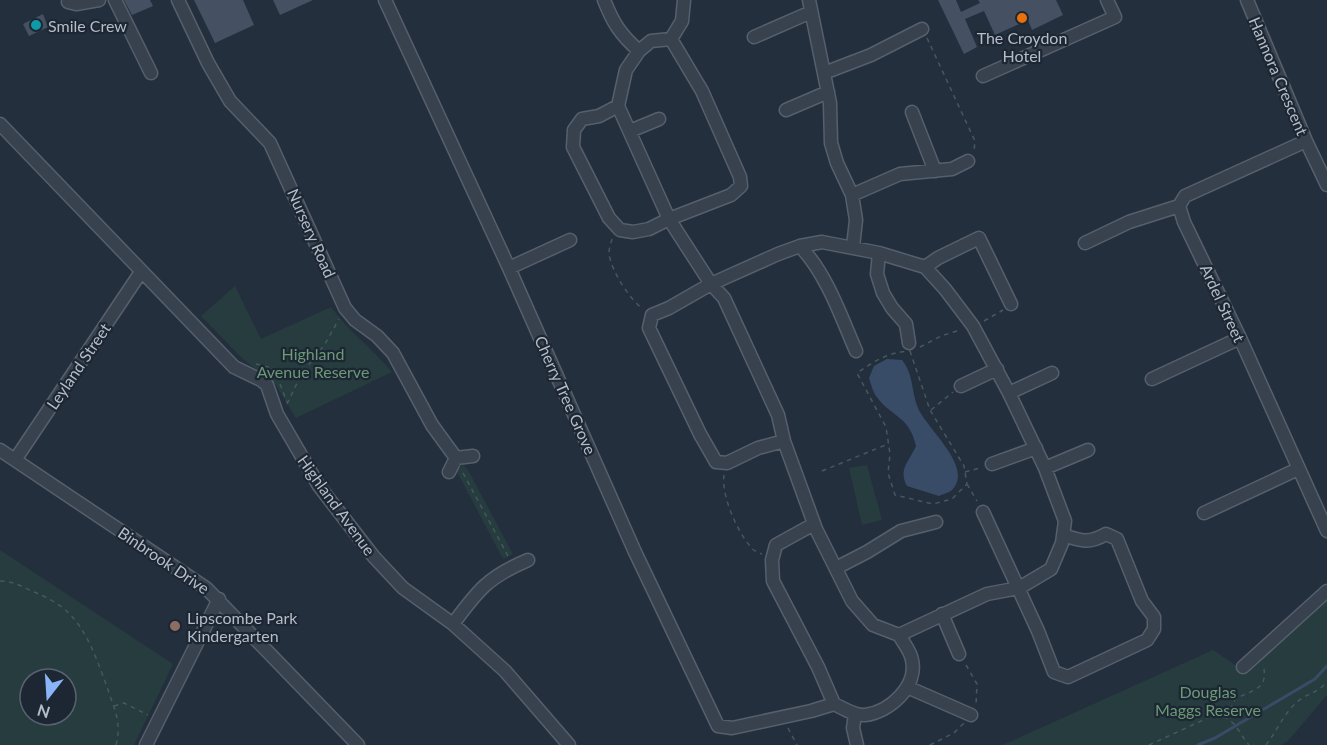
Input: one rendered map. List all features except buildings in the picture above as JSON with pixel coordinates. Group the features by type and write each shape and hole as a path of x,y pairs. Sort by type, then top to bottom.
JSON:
{"street":[{"path":"69,4 99,0"},
{"path":"115,0 133,36 147,74"},
{"name":"Nursery Road","path":"178,0 208,63 230,101 270,143 345,308 393,353 452,465"},
{"name":"Cherry Tree Grove","path":"385,0 509,268 635,552 718,726 732,728 784,716"},
{"path":"603,0 613,23 623,38 639,51"},
{"path":"671,39 682,21 684,0 696,0"},
{"path":"983,76 1116,17 1107,0"},
{"name":"Hannora Crescent","path":"1247,0 1306,141 1327,185"},
{"path":"754,37 810,6 828,92 831,143 837,163 852,195 856,220 853,247"},
{"path":"824,73 871,55 922,29"},
{"path":"671,39 651,41 639,51 626,70 618,106 669,219 711,284 724,298 734,319 778,415 784,441 814,524 852,601 873,625 898,635 912,659 912,671 907,687 899,699 864,715 855,714 834,704 818,667 773,581 772,560 776,545 814,524"},
{"path":"618,106 599,116 582,119 574,130 573,147 609,218 620,230 633,232 649,229 731,195 741,186 740,177 702,91 671,39"},
{"path":"786,110 828,92"},
{"path":"912,112 935,171"},
{"path":"630,130 658,119"},
{"name":"Highland Avenue","path":"0,124 234,367 261,380 267,386 277,414 320,486 374,557 403,588 453,624 505,671 569,745 580,737"},
{"path":"1084,243 1129,222 1179,206 1185,196 1306,141"},
{"path":"852,195 900,174 952,169 968,161"},
{"name":"Ardel Street","path":"1179,206 1327,531"},
{"path":"925,267 979,238 1011,304"},
{"path":"509,268 570,240"},
{"path":"784,441 758,448 727,463 716,462 649,328 652,315 711,284 778,254 800,246 822,242 879,253 925,267 974,326 1036,448 1065,521 1062,543 1051,569 1019,588 987,594 898,635"},
{"path":"800,246 814,261 825,281 856,351"},
{"path":"879,253 878,274 883,293 906,324 913,347"},
{"name":"Leyland Street","path":"15,460 141,272"},
{"path":"1152,379 1240,338"},
{"path":"961,386 997,369"},
{"path":"1010,393 1052,373"},
{"path":"992,465 1036,448"},
{"name":"Binbrook Drive","path":"0,450 206,588 358,745"},
{"path":"1045,468 1088,450"},
{"path":"452,465 473,456"},
{"path":"1204,513 1298,469"},
{"path":"983,512 1019,588 1054,672 1068,677 1147,640 1154,629 1155,617 1142,601 1117,539 1106,534 1094,541 1063,535"},
{"path":"836,568 901,531 936,522"},
{"path":"453,624 470,600 487,582 513,566 528,560"},
{"path":"1243,667 1327,591"},
{"path":"146,745 219,599"},
{"path":"942,614 959,654"},
{"path":"907,687 971,715"},
{"path":"784,716 834,704"},
{"path":"855,714 853,728 857,745"}],"path":[{"path":"922,29 975,141 974,152 968,156 968,161"},
{"path":"617,227 609,253 614,268 633,302 652,315"},
{"path":"967,484 952,499 933,504 895,495 888,473 890,454 886,427 857,373 893,352 974,326 998,315 1011,304"},
{"path":"277,414 288,402 301,375 326,344 345,308"},
{"path":"913,347 930,410 964,466 967,484 983,512"},
{"path":"252,363 301,375"},
{"path":"930,410 961,386"},
{"path":"822,471 888,444"},
{"path":"727,463 724,480 726,499 738,526 751,548 772,560"},
{"path":"452,465 465,475 513,566"},
{"path":"965,472 992,465"},
{"path":"0,581 10,581 64,608 86,638 96,656 114,706 120,731 116,745"},
{"path":"1227,718 1236,699 1262,686 1266,677 1261,651"},
{"path":"1266,745 1299,699 1319,692 1327,682"},
{"path":"114,706 124,703 158,720"},
{"path":"784,716 797,745"},
{"path":"1149,745 1212,716 1220,716 1234,721 1249,745"}],"green space":[{"name":"Highland Avenue Reserve","path":"235,286 261,339 331,307 392,372 296,418 275,384 243,359 201,316"},
{"path":"463,464 513,554 503,559 457,472"},
{"path":"867,465 882,520 862,525 849,468"},
{"path":"0,550 173,664 134,745 0,745"},
{"name":"Douglas Maggs Reserve","path":"1327,600 1327,695 1288,741 1281,745 1003,745 1213,650 1244,671"}],"water":[{"path":"887,359 902,360 906,366 918,408 953,460 958,471 957,481 949,492 939,496 907,486 904,470 916,446 913,436 904,422 876,396 869,378 874,366"}],"waterway":[{"path":"1198,745 1215,738 1315,679 1327,666"}],"place":[{"name":"The Croydon Hotel","path":"1022,18"},
{"name":"Smile Crew","path":"36,25"},
{"name":"Lipscombe Park Kindergarten","path":"175,626"}]}
